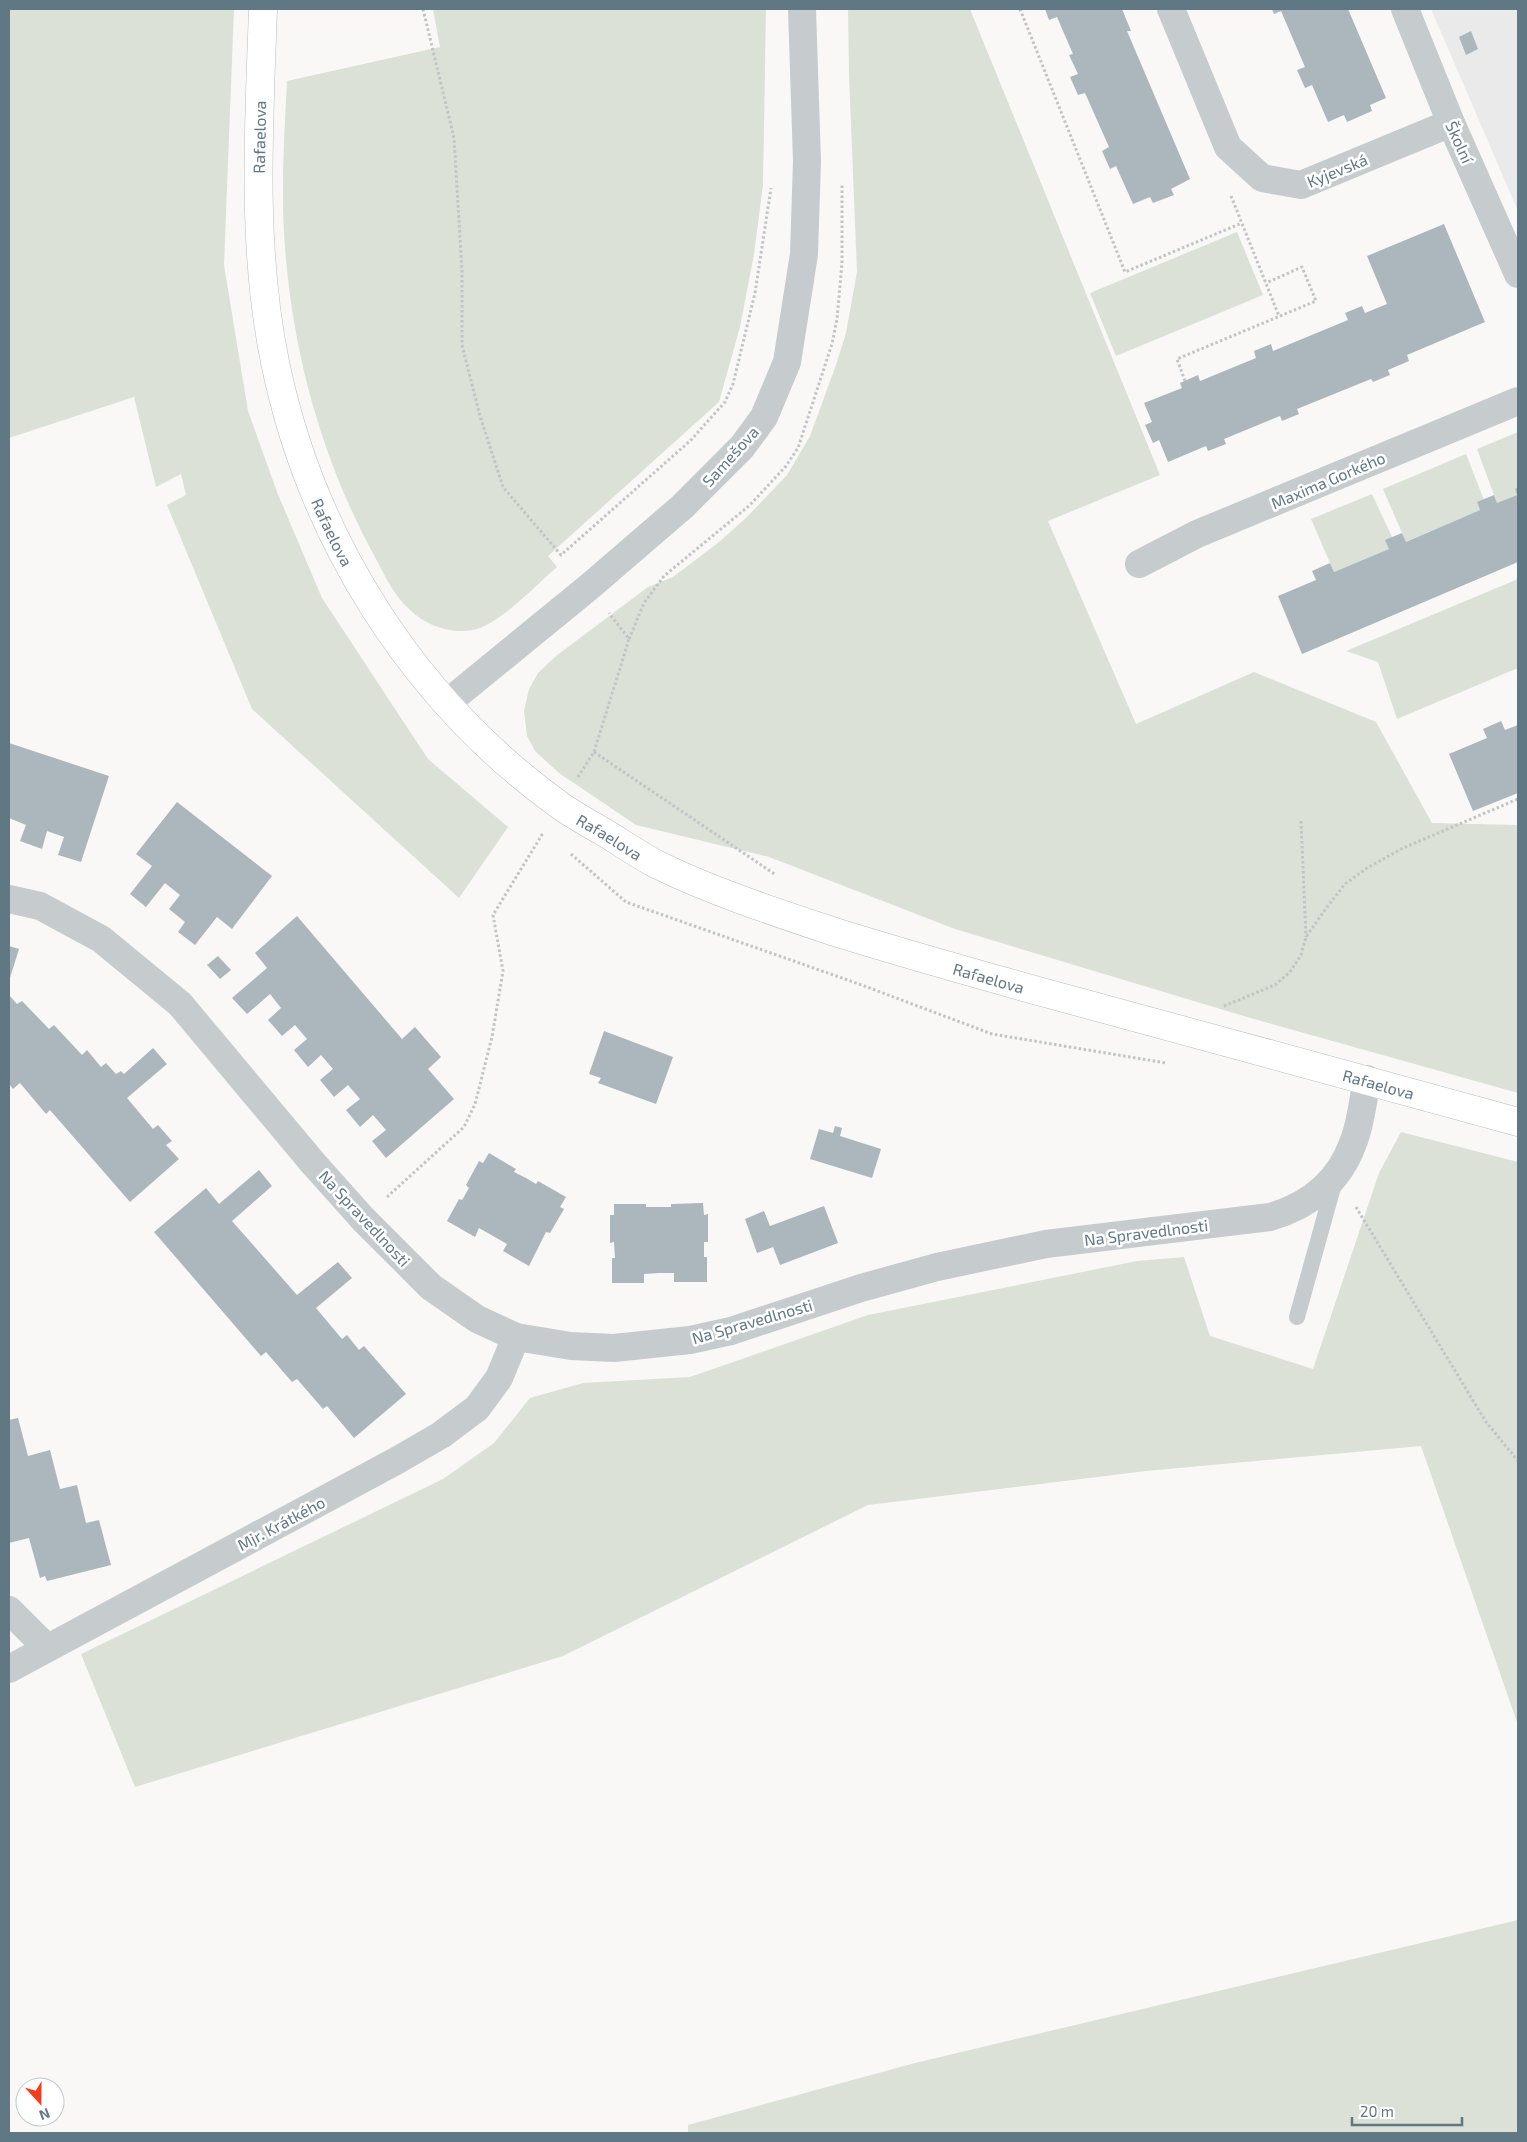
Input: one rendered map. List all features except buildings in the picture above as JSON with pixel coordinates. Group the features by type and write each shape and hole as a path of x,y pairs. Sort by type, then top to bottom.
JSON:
{"main road":[{"name":"Rafaelova","path":"263,9 259,164 260,233 266,314 275,363 297,445 311,485 329,526 355,577 386,627 447,703 477,735 509,764 561,806 655,864 760,908 919,958 1367,1079 1518,1122"}],"street":[{"name":"Samešova","path":"447,703 582,593 682,507 742,447 764,417 787,362 804,254 807,161 802,9"},
{"name":"Kyjevská","path":"1171,9 1228,147 1262,178 1301,185 1451,123"},
{"name":"Školní","path":"1405,9 1451,123 1518,274"},
{"name":"Maxima Gorkého","path":"1139,564 1197,534 1518,401"},
{"name":"Na Spravedlnosti","path":"9,899 40,906 101,939 180,1004 313,1163 364,1219 431,1287 477,1319 516,1337 571,1346 614,1348 690,1340 731,1331 861,1288 937,1267 1046,1244 1270,1217 1299,1206 1317,1194 1337,1176 1354,1143 1367,1079"},
{"name":"Mjr. Krátkého","path":"9,1669 441,1435 477,1408 499,1378 516,1337"},
{"path":"9,1610 47,1648"}],"lane":[{"path":"1297,1317 1337,1176"}],"path":[{"path":"423,9 454,138 462,271 462,345 480,416 503,487 561,556 690,441 725,402 733,384 754,293 771,183"},
{"path":"1020,9 1125,272 1242,223"},
{"path":"1185,381 1177,359 1316,300 1302,267 1266,283"},
{"path":"575,783 594,752 629,639 609,612"},
{"path":"594,752 778,876"},
{"path":"1306,937 1345,884 1366,868 1403,848 1518,799"},
{"path":"1218,1008 1275,985 1290,972 1301,955 1306,937 1301,821"},
{"path":"364,1219 464,1127 475,1104 492,1037 503,971 493,915 544,830"},
{"path":"1337,1176 1486,1422 1518,1461"}],"shaded area":[{"path":"9,9 234,9 224,265 248,411 277,492 322,598 428,759 508,827 459,898 252,709 167,505 186,495 181,474 156,487 134,397 9,438"},
{"path":"433,9 766,9 763,185 754,254 740,327 719,402 548,556 557,567 494,621 483,627 464,631 439,628 417,616 404,604 386,578 341,487 315,413 305,375 290,298 284,237 283,170 287,81 440,47"},
{"path":"848,9 970,9 1160,475 1048,521 1136,724 1254,672 1376,722 1432,823 1518,825 1518,1093 1247,1017 955,929 769,857 636,825 559,773 535,751 527,736 524,711 529,689 538,673 556,656 648,587 673,577 719,542 746,518 787,475 810,436 846,333 857,272"},
{"path":"1431,9 1518,9 1518,211"},
{"path":"1237,232 1263,295 1116,356 1090,293"},
{"path":"1518,432 1518,487 1515,489 1517,495 1497,503 1477,449"},
{"path":"1466,454 1484,500 1477,502 1480,510 1406,542 1383,489"},
{"path":"1372,494 1392,537 1389,549 1334,572 1311,519"},
{"path":"1518,579 1518,668 1397,719 1378,662 1346,651"},
{"path":"1401,1132 1518,1162 1518,1725 1421,1446 1146,1471 868,1505 563,1656 135,1787 81,1654 443,1479 494,1443 530,1398 583,1383 690,1377 868,1315 1137,1261 1184,1257 1210,1336 1313,1369 1379,1173"},
{"path":"1518,1920 1518,2133 688,2133 688,2125 915,2063"}]}
